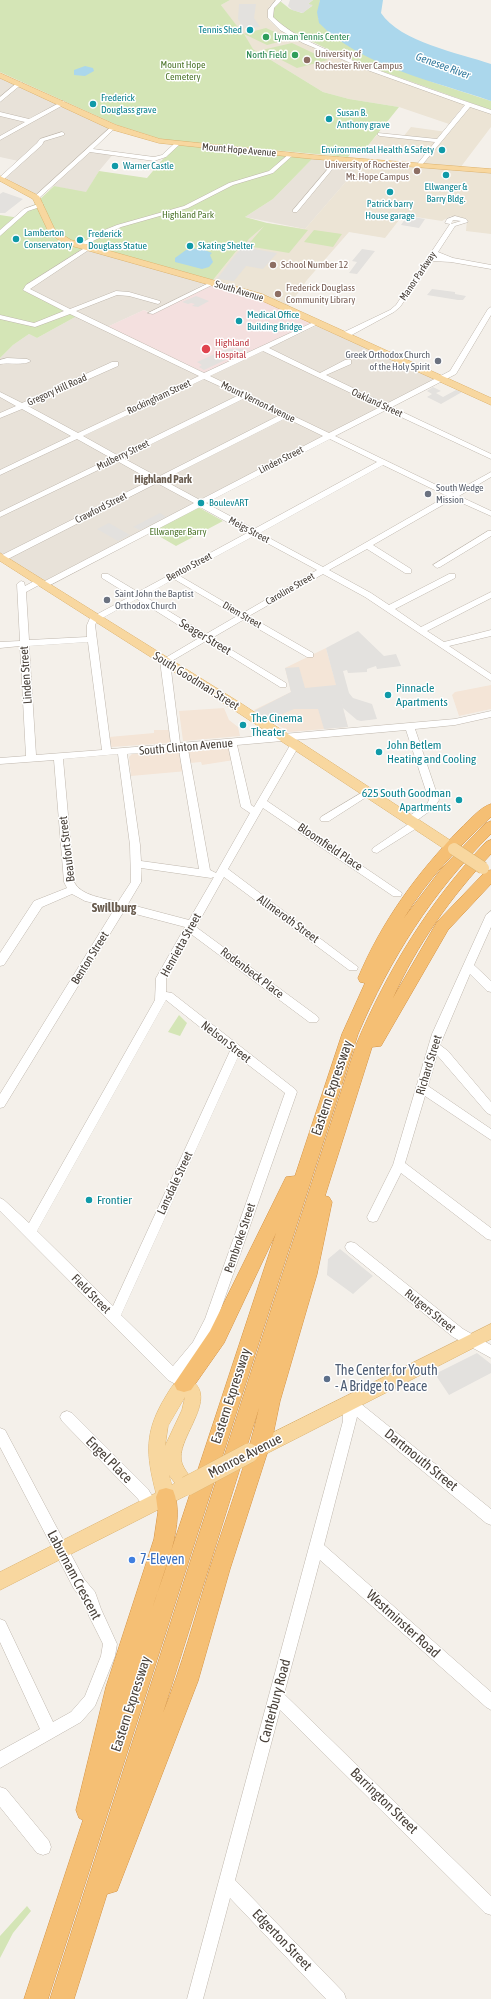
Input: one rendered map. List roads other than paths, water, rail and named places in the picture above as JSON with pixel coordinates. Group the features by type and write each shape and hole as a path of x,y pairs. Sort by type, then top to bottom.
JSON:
{"highway":[{"path":"343,1054 360,995 379,946 400,911 452,848 491,809"},
{"name":"Eastern Expressway","path":"63,1999 328,1127 343,1054 368,992 404,929 449,869 491,826"},
{"name":"Eastern Expressway","path":"36,1999 328,1127 351,1086 376,1017 406,955 443,900 491,845"},
{"path":"351,1086 393,1009 442,926 488,872"},
{"path":"178,1380 218,1337 328,1127"},
{"path":"63,1999 184,1688 253,1451 310,1266 328,1127"},
{"path":"55,1940 117,1687 164,1540 168,1512 158,1501"}],"main road":[{"name":"Mount Hope Avenue","path":"0,75 63,103 113,128 177,144 290,155 420,164 491,171"},
{"path":"0,178 38,201"},
{"name":"South Avenue","path":"38,201 52,231 62,239 84,247 259,296 491,402"},
{"name":"South Goodman Street","path":"1,557 98,617 164,661 291,741 488,872"},
{"name":"Monroe Avenue","path":"0,1581 491,1331"},
{"path":"158,1501 156,1435 163,1414 178,1380 191,1393 193,1403 178,1435 173,1462 175,1468 187,1486"}],"street":[{"path":"279,0 271,8 270,15 274,23 284,30 350,62 491,112"},
{"path":"0,100 20,83"},
{"path":"0,138 63,103"},
{"path":"420,164 469,104"},
{"path":"0,114 29,122"},
{"path":"0,234 38,201 113,128"},
{"path":"0,178 40,144 42,140 62,134"},
{"path":"380,134 438,141"},
{"path":"89,150 154,158 164,156 177,144"},
{"path":"84,247 104,232 119,226 186,207 231,184 271,172 290,155"},
{"path":"295,211 338,159"},
{"name":"Manor Parkway","path":"345,335 395,309 454,225 465,222 462,218 455,218 450,219 448,223"},
{"name":"Mount Vernon Avenue","path":"84,247 28,286 26,289 491,514"},
{"path":"432,256 491,267"},
{"path":"151,313 213,282"},
{"path":"0,317 35,324 71,311 105,296 116,294 129,294 158,302"},
{"name":"Linden Street","path":"31,759 22,587 43,583 453,372 491,309"},
{"name":"Rockingham Street","path":"0,472 318,322"},
{"name":"Oakland Street","path":"263,348 491,457"},
{"path":"0,362 8,360 27,361"},
{"path":"319,376 348,362"},
{"name":"Gregory Hill Road","path":"0,416 115,364"},
{"name":"Meigs Street","path":"0,394 368,595 491,678"},
{"name":"Mulberry Street","path":"0,515 245,395"},
{"name":"Crawford Street","path":"1,557 286,415"},
{"name":"Benton Street","path":"98,617 383,462"},
{"name":"Caroline Street","path":"164,661 491,474"},
{"path":"437,565 491,533"},
{"path":"368,545 408,571"},
{"name":"Seager Street","path":"105,576 283,685"},
{"name":"Diem Street","path":"174,576 310,655"},
{"path":"389,609 452,576"},
{"path":"421,630 491,595"},
{"path":"98,617 92,622 92,639 107,753"},
{"path":"442,645 491,633"},
{"path":"0,645 92,639"},
{"path":"164,661 205,873"},
{"name":"South Clinton Avenue","path":"0,761 232,743 291,741 456,722 491,714"},
{"path":"377,850 413,822 431,806 434,800 410,727"},
{"name":"Henrietta Street","path":"30,1232 158,1005 161,994 161,978 262,802 291,741"},
{"path":"232,743 246,807 256,812"},
{"name":"Benton Street","path":"0,1104 136,882 136,864 122,752"},
{"name":"Beaufort Street","path":"58,756 69,882 73,890 89,898 191,926"},
{"path":"325,819 368,792"},
{"name":"Bloomfield Place","path":"262,802 397,893"},
{"path":"136,864 205,873 221,873"},
{"name":"Allmeroth Street","path":"221,873 353,967"},
{"path":"0,962 38,904 73,890"},
{"name":"Richard Street","path":"373,1217 399,1165 434,1046 469,966 487,933 491,915"},
{"name":"Rodenbeck Place","path":"191,926 313,1018"},
{"path":"469,966 491,988"},
{"name":"Nelson Street","path":"161,994 168,996 291,1092"},
{"path":"434,1046 444,1054 491,1110"},
{"name":"Lansdale Street","path":"114,1317 236,1050"},
{"path":"422,1088 491,1135"},
{"name":"Pembroke Street","path":"178,1380 182,1367 198,1346 211,1320 291,1092"},
{"path":"399,1165 491,1235"},
{"name":"Field Street","path":"0,1203 178,1380"},
{"name":"Rutgers Street","path":"351,1247 458,1334 491,1352"},
{"name":"Dartmouth Street","path":"350,1403 491,1518"},
{"name":"Canterbury Road","path":"195,1999 350,1420 350,1403"},
{"name":"Engel Place","path":"67,1417 143,1494 158,1501"},
{"name":"Laburnam Crescent","path":"0,1434 79,1584 84,1589 107,1637 110,1648 107,1660 90,1701 76,1717 0,1760"},
{"name":"Westminster Road","path":"316,1547 491,1702"},
{"path":"0,1626 50,1732"},
{"name":"Barrington Street","path":"276,1696 491,1907"},
{"path":"0,1795 43,1847"},
{"name":"Edgerton Street","path":"226,1882 338,1999"}],"water":[{"name":"Genesee River","path":"320,0 383,0 381,13 390,23 402,32 447,51 491,64 491,101 400,71 356,51 336,38 319,23 317,12"},
{"path":"85,66 93,68 94,71 85,76 74,75 74,70"},
{"path":"200,248 212,253 210,255 213,262 209,267 202,269 175,262 175,258 186,250"}],"place":[{"name":"Tennis Shed","path":"250,30"},
{"name":"Lyman Tennis Center","path":"266,37"},
{"name":"North Field","path":"295,55"},
{"name":"University of Rochester River Campus","path":"307,60"},
{"name":"Frederick Douglass grave","path":"93,104"},
{"name":"Susan B. Anthony grave","path":"329,119"},
{"name":"Environmental Health & Safety","path":"442,150"},
{"name":"Warner Castle","path":"115,166"},
{"name":"University of Rochester Mt. Hope Campus","path":"417,171"},
{"name":"Ellwanger & Barry Bldg.","path":"446,175"},
{"name":"Patrick barry House garage","path":"390,192"},
{"name":"Lamberton Conservatory","path":"16,239"},
{"name":"Frederick Douglass Statue","path":"80,240"},
{"name":"Skating Shelter","path":"190,246"},
{"name":"School Number 12","path":"273,265"},
{"name":"Frederick Douglass Community Library","path":"278,294"},
{"name":"Medical Office Building Bridge","path":"239,321"},
{"name":"Highland Hospital","path":"206,349"},
{"name":"Greek Orthodox Church of the Holy Spirit","path":"438,361"},
{"name":"South Wedge Mission","path":"428,494"},
{"name":"BoulevART","path":"201,503"},
{"name":"Saint John the Baptist Orthodox Church","path":"107,600"},
{"name":"Pinnacle Apartments","path":"388,695"},
{"name":"The Cinema Theater","path":"243,725"},
{"name":"John Betlem Heating and Cooling","path":"379,752"},
{"name":"625 South Goodman Apartments","path":"459,800"},
{"name":"Frontier","path":"89,1200"},
{"name":"The Center for Youth - A Bridge to Peace","path":"327,1379"},
{"name":"7-Eleven","path":"132,1560"}],"district":[{"name":"Highland Park","path":"163,480"},
{"name":"Swillburg","path":"114,908"}],"park label":[{"name":"Mount Hope Cemetery","path":"183,70"},
{"name":"Ellwanger Barry","path":"178,532"}]}
